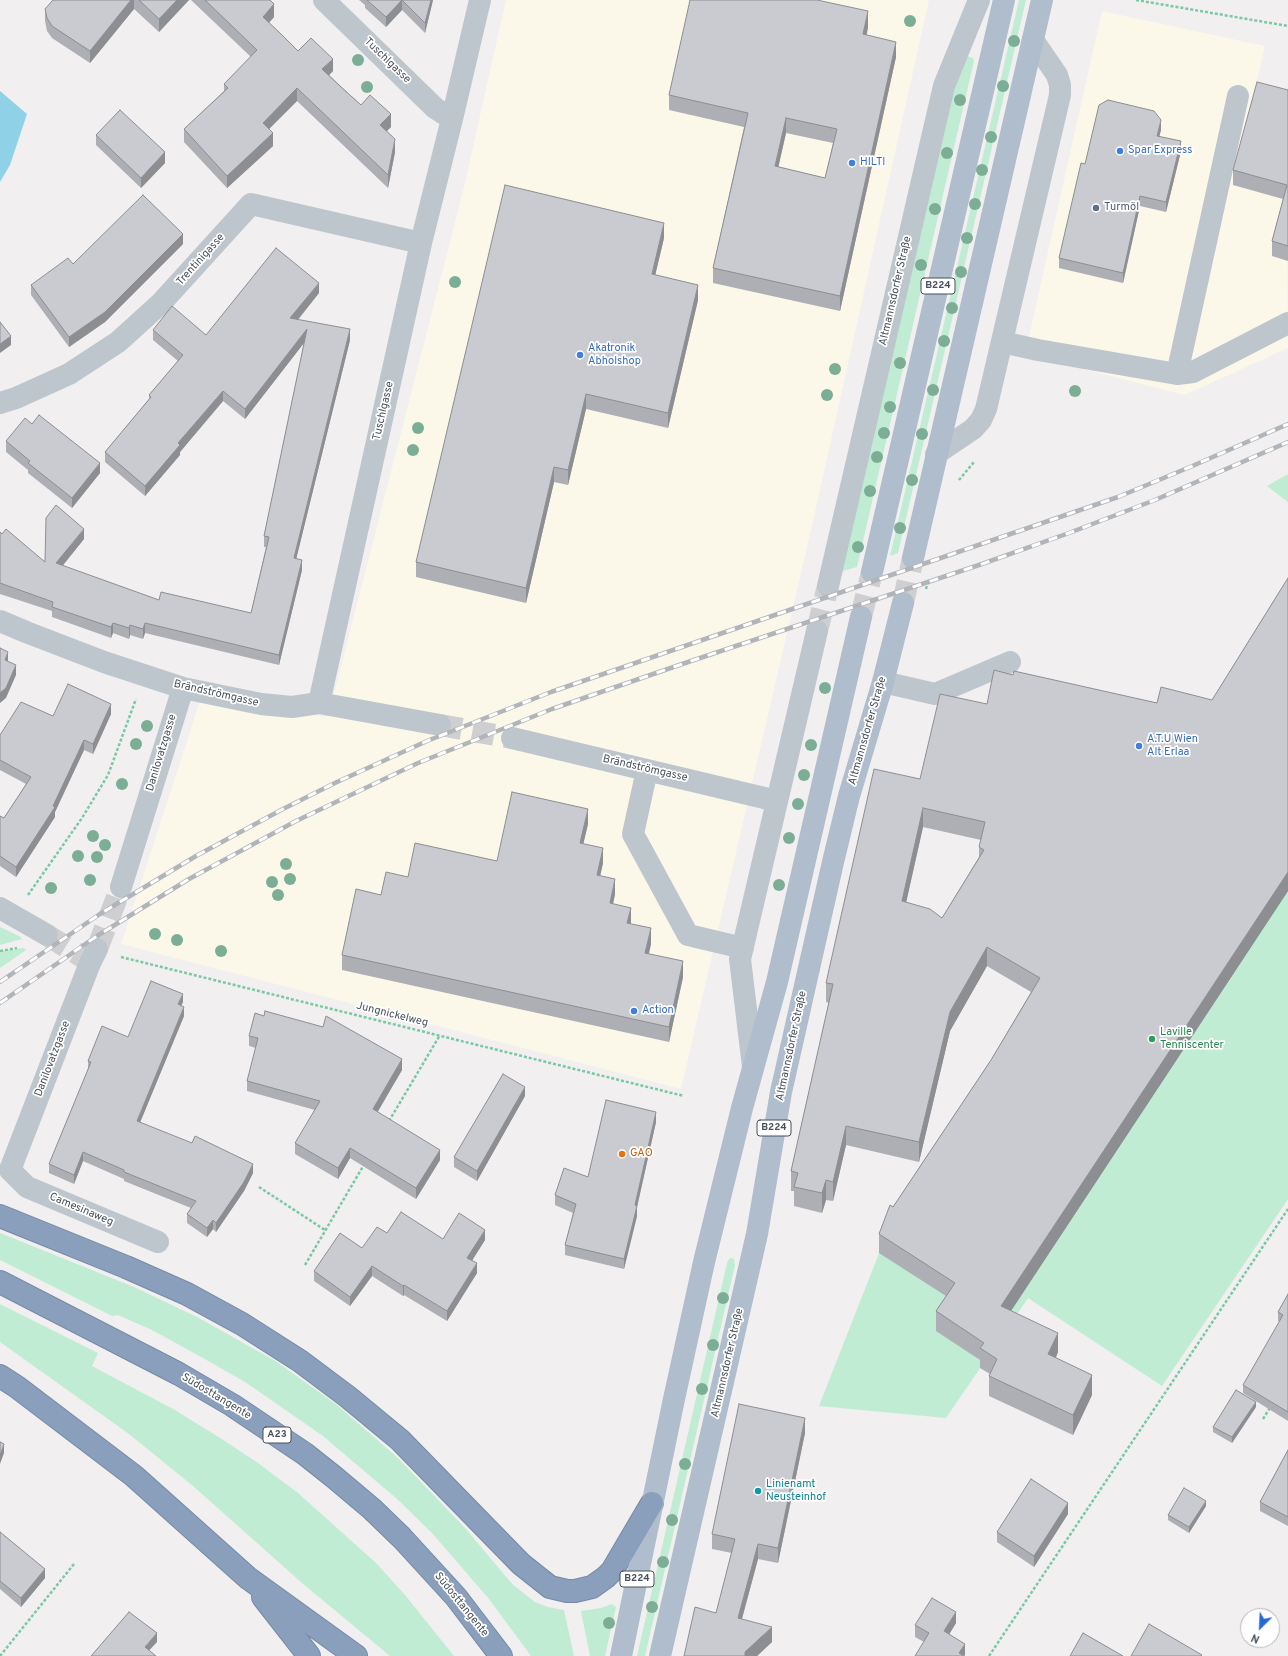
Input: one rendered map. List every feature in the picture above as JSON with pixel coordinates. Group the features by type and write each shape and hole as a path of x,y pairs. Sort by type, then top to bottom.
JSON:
{"highway":[{"path":"0,1216 126,1267 187,1294 242,1324 300,1361 348,1397 400,1440 521,1564 550,1587 567,1591 575,1591 592,1586 606,1577 612,1571 652,1503"},
{"name":"Südosttangente","path":"0,1282 178,1374 232,1405 311,1459 372,1509 402,1538 456,1597 501,1656"},
{"path":"0,1376 134,1476 248,1578 356,1656"},
{"path":"248,1578 309,1656"}],"main road":[{"path":"913,558 1042,0"},
{"name":"B224","path":"872,572 998,1"},
{"name":"Altmannsdorfer Straße","path":"660,1656 757,1234 781,1092 801,1001 849,796 883,682 903,603"},
{"name":"B224","path":"621,1656 652,1503 704,1262 742,1108 777,982 861,617"}],"street":[{"name":"Tuschlgasse","path":"324,0 434,108 452,119"},
{"name":"Tuschlgasse","path":"319,703 421,243 480,0"},
{"name":"Altmannsdorfer Straße","path":"828,586 944,86 979,0"},
{"path":"936,454 973,429 984,414 1060,95 1060,85 1057,75 1033,40"},
{"path":"1177,374 1238,96"},
{"name":"Trentinigasse","path":"0,403 16,398 69,374 118,342 161,303 251,204 421,243"},
{"path":"1002,342 1038,350 1177,374 1194,372 1288,323"},
{"name":"Brändströmgasse","path":"0,620 34,635 145,676 183,688 261,704 292,707 319,703 440,724"},
{"path":"754,1067 740,959 817,632"},
{"path":"883,682 935,694 1010,662"},
{"name":"Danilovatzgasse","path":"121,887 183,688"},
{"name":"Brändströmgasse","path":"512,738 777,801"},
{"path":"647,770 633,834 688,935 743,948"},
{"path":"6,912 47,935"},
{"name":"Danilovatzgasse","path":"10,1170 90,957"},
{"name":"Camesinaweg","path":"10,1170 27,1187 158,1242"}],"path":[{"path":"1136,0 1288,26"},
{"path":"956,483 979,456"},
{"path":"925,593 929,577"},
{"path":"6,912 82,818 108,775 145,676"},
{"name":"Jungnickelweg","path":"90,957 440,1035 684,1096"},
{"path":"388,1123 440,1035"},
{"path":"305,1264 369,1156"},
{"path":"258,1187 325,1230"},
{"path":"989,1656 1288,1209"},
{"path":"1263,1419 1274,1401"},
{"path":"0,1656 74,1564"}],"shaded area":[{"path":"506,0 929,0 811,530 681,1089 121,944 201,698 328,717 464,187"},
{"path":"1102,11 1265,46 1233,185 1287,200 1288,348 1185,395 1025,354"}],"green space":[{"path":"1019,0 1026,0 898,553 890,556"},
{"path":"967,56 973,58 974,61 857,567 839,572 952,85"},
{"path":"1288,474 1288,502 1267,486"},
{"name":"Laville Tenniscenter","path":"1288,597 1288,1199 1162,1386 1028,1298 946,1418 819,1406 887,1233"},
{"path":"0,927 19,936 22,939 0,945"},
{"path":"24,948 26,950 0,968 0,951"},
{"path":"0,1233 134,1287 199,1318 277,1362 337,1405 398,1458 465,1528 513,1585 535,1602 548,1607 564,1610 574,1656 531,1656 489,1599 432,1533 396,1498 323,1436 245,1382 152,1330 118,1315 112,1316 0,1260"},
{"path":"730,1258 734,1259 735,1265 645,1656 637,1656 727,1263"},
{"path":"0,1304 98,1353 92,1366 173,1409 217,1436 258,1463 298,1493 376,1563 405,1595 454,1656 390,1656 302,1583 193,1486 129,1434 0,1342"},
{"path":"612,1604 616,1607 605,1656 590,1656 581,1611 601,1608"}],"water":[{"path":"0,91 27,114 10,165 0,182"}],"building":[{"path":"53,0 131,0 90,51 52,26 47,18 45,9"},
{"path":"139,0 177,0 159,19"},
{"path":"205,0 270,0 274,4 263,17 298,51 311,38 333,59 322,69 342,88 361,105 370,95 391,114 380,125 395,139 388,175 297,88 263,123 273,133 227,176 184,129 228,88 224,84 257,50"},
{"path":"367,0 402,0 386,17"},
{"path":"402,0 431,0 425,23"},
{"name":"HILTI","path":"690,0 817,0 868,11 863,34 896,42 840,296 713,268 748,113 669,95","holes":["786,118 837,129 825,178 775,166"]},
{"path":"1257,82 1288,90 1288,246 1272,241 1287,185 1233,170"},
{"path":"1108,100 1154,111 1161,120 1157,136 1181,141 1166,202 1140,196 1123,273 1059,258 1081,163 1085,164 1099,105"},
{"path":"120,110 165,152 141,178 96,135"},
{"path":"505,185 664,223 652,274 698,285 668,413 586,394 568,470 554,467 526,588 416,562"},
{"path":"143,195 183,234 105,312 69,337 31,285 68,258 73,264"},
{"path":"276,248 319,283 290,318 350,329 294,558 302,560 279,655 145,623 143,629 130,625 129,628 113,623 111,627 52,607 53,602 0,583 0,532 2,534 6,529 45,562 46,518 56,505 84,529 56,563 159,600 161,592 251,613 269,537 264,536 307,329 245,409 223,391 178,443 180,445 145,486 105,452 151,397 149,395 183,355 153,330 172,306 206,335"},
{"path":"0,322 11,336 0,344"},
{"path":"39,415 100,463 72,498 28,463 30,461 6,441 25,418 32,424"},
{"path":"1288,578 1288,872 1001,1306 1058,1333 1048,1354 1092,1375 1073,1415 989,1376 997,1359 980,1348 984,1343 936,1311 955,1283 879,1234 890,1205 893,1207 991,1060 1040,978 987,947 950,1012 919,1142 846,1126 833,1182 826,1180 822,1193 794,1187 798,1173 791,1171 833,984 826,983 874,769 920,779 940,694 987,704 994,670 1013,675 1014,671 1157,703 1161,687 1212,700","holes":["923,808 985,822 979,847 984,850 942,918 930,909 902,901"]},
{"path":"0,648 8,652 5,660 16,665 6,688 0,693"},
{"path":"68,684 111,704 93,744 84,740 53,806 55,807 16,867 0,856 0,816 4,818 31,777 0,760 0,735 21,702 53,716"},
{"path":"512,792 588,809 580,843 603,848 597,875 615,879 610,903 631,908 627,923 651,928 645,953 683,961 669,1027 342,955 356,889 381,895 386,872 408,877 415,843 497,861"},
{"path":"151,981 183,994 178,1004 184,1007 137,1121 192,1143 195,1136 253,1164 244,1182 216,1223 213,1220 207,1228 187,1214 196,1201 124,1172 124,1170 83,1152 74,1175 49,1164 91,1062 88,1061 102,1026 128,1037"},
{"path":"265,1011 323,1027 326,1016 402,1059 373,1109 440,1150 416,1188 350,1148 338,1168 295,1143 320,1101 247,1081 258,1038 249,1036 255,1013 264,1016"},
{"path":"503,1074 525,1087 477,1171 454,1157"},
{"path":"606,1100 656,1112 635,1205 637,1206 624,1259 565,1245 576,1204 555,1195 564,1168 588,1177"},
{"path":"401,1212 443,1239 459,1213 485,1230 467,1258 477,1263 447,1311 404,1285 403,1286 372,1266 350,1297 314,1271 340,1233 362,1248 377,1227 387,1233"},
{"path":"1288,1294 1288,1412 1243,1385 1283,1315 1278,1312"},
{"path":"1236,1390 1256,1402 1232,1437 1213,1427"},
{"path":"739,1404 805,1418 778,1548 758,1544 738,1618 772,1627 745,1652 745,1656 684,1656 695,1607 716,1613 735,1539 712,1534"},
{"path":"0,1442 4,1444 0,1455"},
{"path":"1288,1450 1288,1517 1260,1502"},
{"path":"1031,1479 1068,1503 1034,1556 997,1532"},
{"path":"1184,1488 1206,1501 1189,1527 1168,1515"},
{"path":"0,1532 45,1569 21,1598 0,1581"},
{"path":"932,1598 956,1612 944,1631 965,1644 959,1653 964,1656 915,1656 929,1633 915,1625"},
{"path":"129,1612 157,1633 145,1647 156,1656 91,1656"},
{"path":"1149,1624 1202,1655 1131,1656"},
{"path":"1083,1633 1123,1656 1070,1656"}],"tunnel":[{"path":"903,603 913,558"},
{"path":"861,617 872,572"},
{"path":"817,631 828,586"},
{"path":"440,725 512,738"},
{"path":"97,949 121,887"},
{"path":"47,935 84,958"}],"railway":[{"path":"0,982 100,914 196,856 337,782 427,741 551,692 1118,497 1288,424"},
{"path":"0,1003 97,936 189,879 296,821 418,763 552,709 979,565 1069,533 1155,500 1288,442"}],"place":[{"name":"Spar Express","path":"1120,151"},
{"name":"HILTI","path":"852,163"},
{"name":"Turmöl","path":"1096,208"},
{"name":"Akatronik Abholshop","path":"580,355"},
{"name":"A.T.U Wien Alt Erlaa","path":"1139,746"},
{"name":"Action","path":"634,1011"},
{"name":"Laville Tenniscenter","path":"1152,1039"},
{"name":"GAO","path":"622,1154"},
{"name":"Linienamt Neusteinhof","path":"758,1491"}]}
